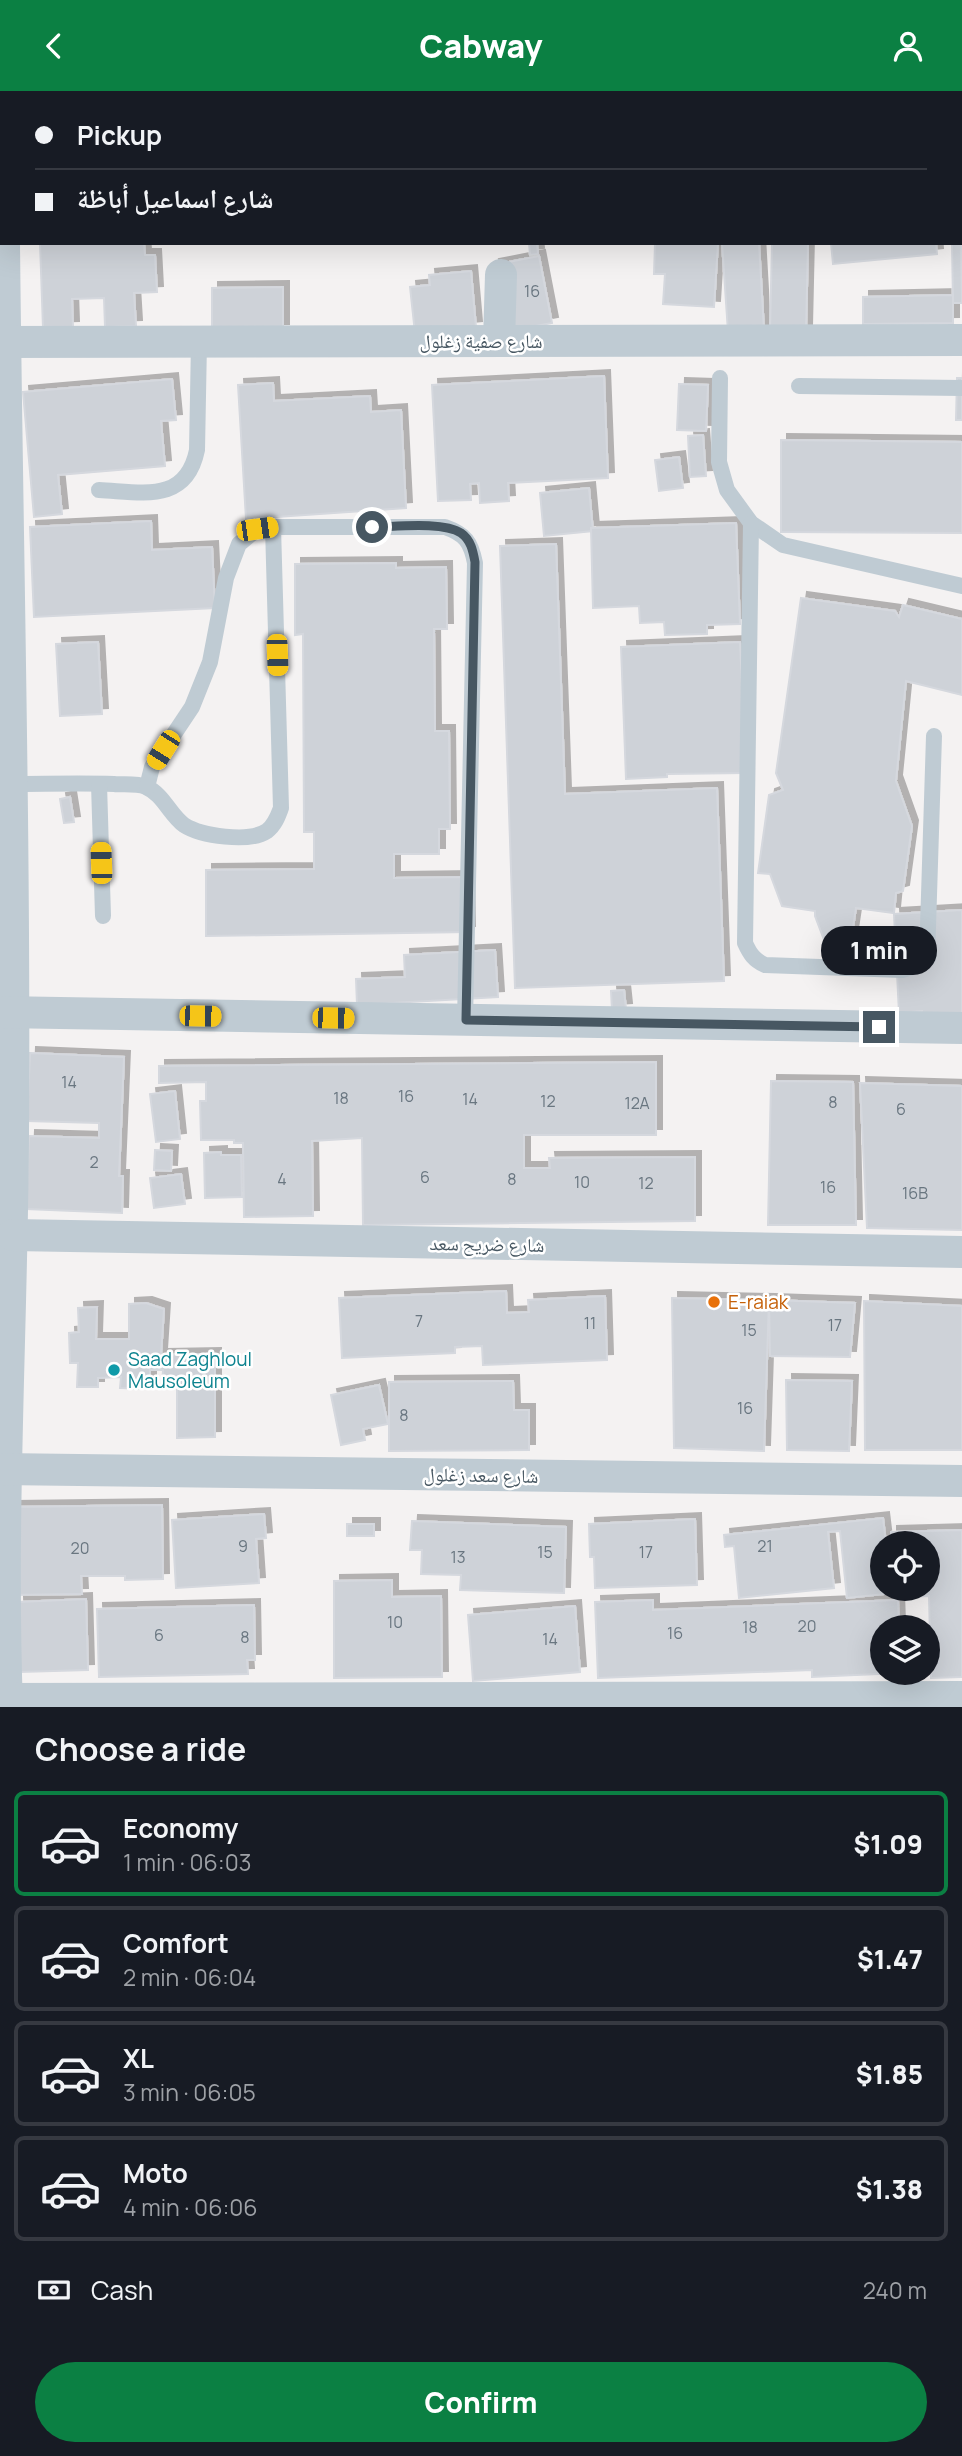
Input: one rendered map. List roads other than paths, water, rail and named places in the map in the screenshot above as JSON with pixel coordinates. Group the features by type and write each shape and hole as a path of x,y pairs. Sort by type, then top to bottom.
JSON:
{"street":[{"path":"4,245 3,342 11,784 7,1012 13,1235 2,1469 5,1701 962,1697"},
{"path":"499,341 500,275"},
{"name":"شارع صفية زغلول","path":"3,342 962,339"},
{"path":"7,1012 962,1028"},
{"name":"شارع ضريح سعد","path":"13,1235 962,1252"},
{"name":"شارع سعد زغلول","path":"2,1469 962,1481"}],"lane":[{"path":"99,490 160,492 174,487 186,478 194,465 197,450 199,342"},
{"path":"719,378 719,463 727,490 751,523 783,544 962,586"},
{"path":"799,386 962,388"},
{"path":"751,523 745,943 750,955 757,961 765,965 902,970 927,959 934,736"},
{"path":"11,784 147,787 181,823 194,831 209,836 255,836 267,830 276,821 281,808 274,527"},
{"path":"147,787 152,767 192,707 210,662 226,578 239,544 257,529 445,527 461,533 472,546 475,562 466,1020"},
{"path":"99,784 103,916"}],"place":[{"name":"E-raiak","path":"714,1302"},
{"name":"Saad Zaghloul Mausoleum","path":"114,1370"}]}
